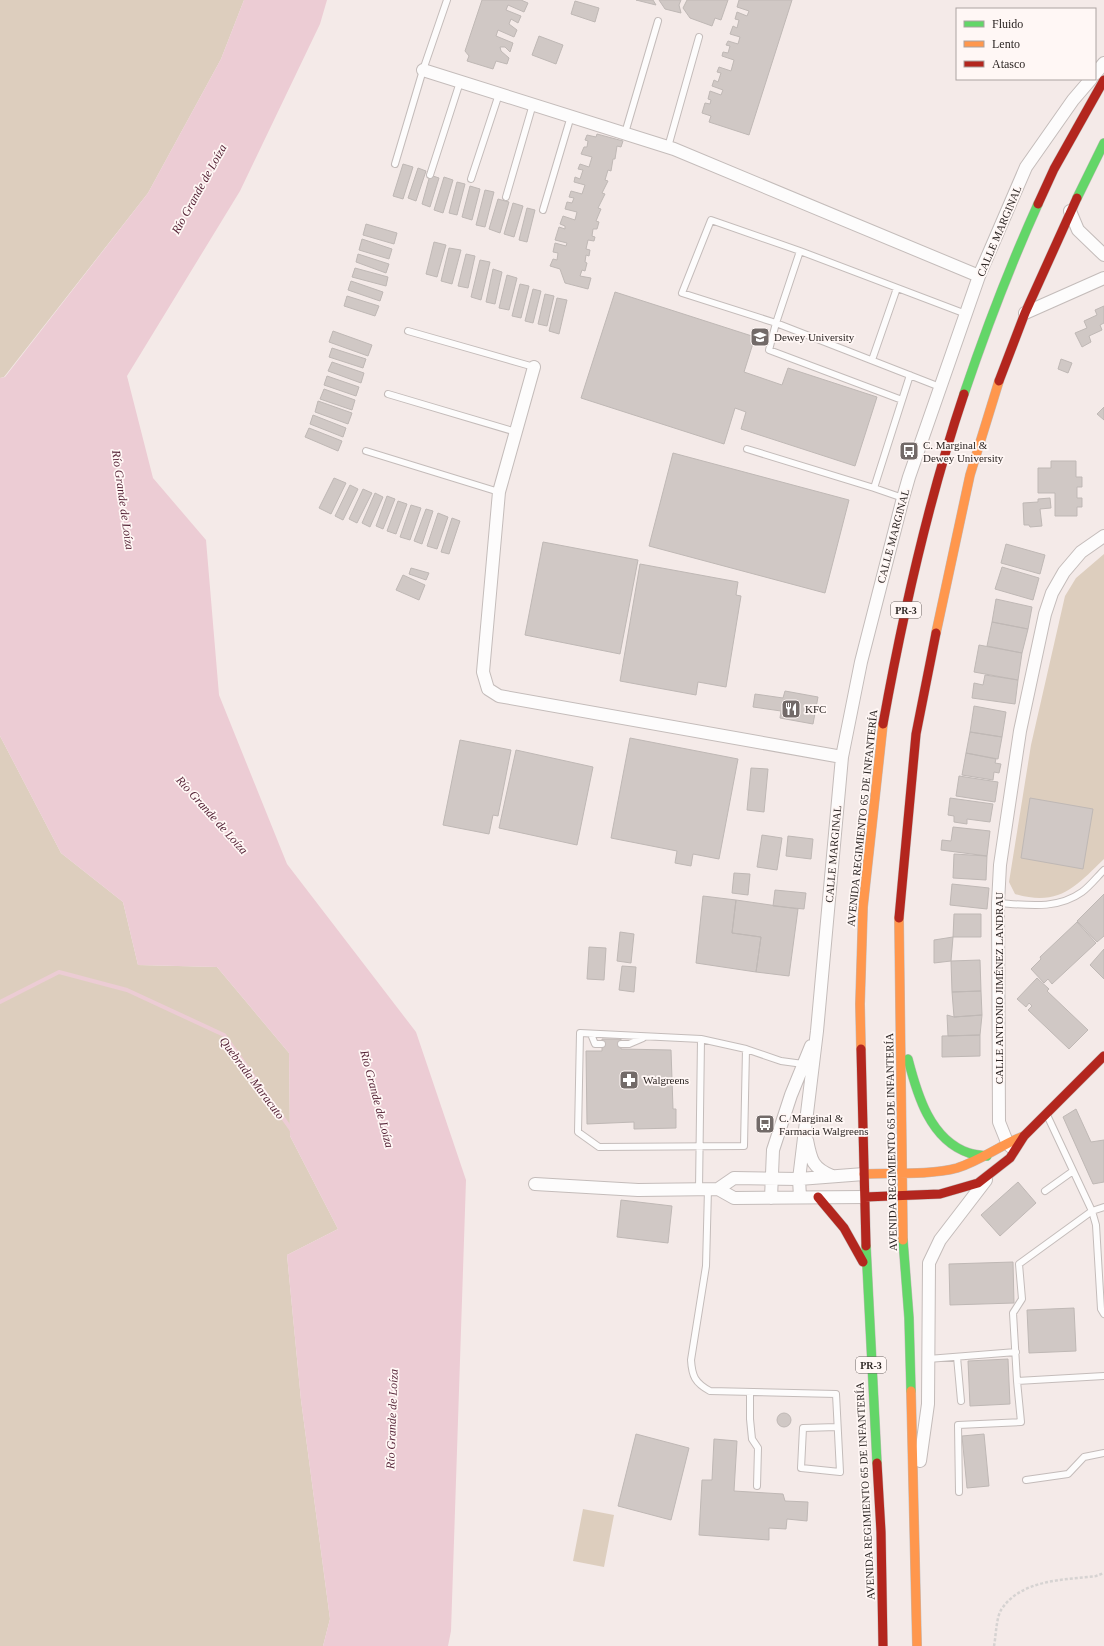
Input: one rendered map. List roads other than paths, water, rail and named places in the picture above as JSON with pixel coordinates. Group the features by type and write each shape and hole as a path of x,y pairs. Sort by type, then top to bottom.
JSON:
{"main road":[{"name":"AVENIDA REGIMIENTO 65 DE INFANTERÍA","path":"884,1646 881,1532 866,1271 860,1004 863,907 881,736 897,645 929,510 955,421 986,330 1018,249 1054,169 1104,80"},
{"name":"AVENIDA REGIMIENTO 65 DE INFANTERÍA","path":"917,1646 909,1318 902,1220 901,1036 898,910 916,734 949,565 970,475 995,392 1025,313 1070,211 1104,143"},
{"path":"901,1036 923,1106 940,1133 956,1147 978,1156 987,1156"},
{"path":"864,1174 936,1171 956,1168 1011,1146 1024,1136 1104,1056"},
{"path":"865,1197 940,1194 959,1190 978,1183 1010,1158 1011,1146"},
{"path":"818,1197 838,1218 851,1238 866,1271"}],"street":[{"path":"1096,73 1104,63"},
{"path":"423,70 668,147 979,276"},
{"name":"CALLE MARGINAL","path":"800,1197 799,1179 817,1032 842,756 861,662 903,498 979,276 1026,167 1072,100 1090,80"},
{"path":"1070,211 1078,230 1104,255"},
{"path":"1025,313 1104,278"},
{"path":"534,367 499,492 483,672 488,689 499,696 842,756"},
{"name":"CALLE ANTONIO JIMÉNEZ LANDRAU","path":"1011,1146 999,1122 998,903 1000,865 1020,731 1045,614 1052,594 1064,572 1081,552 1104,536"},
{"name":"CALLE MARGINAL","path":"771,1198 773,1150 790,1095 817,1032"},
{"path":"805,1130 809,1153 818,1170 834,1176"},
{"path":"708,1189 734,1178 799,1179 864,1174"},
{"path":"914,1502 928,1404 929,1263 940,1240 991,1174"},
{"path":"535,1184 638,1190 708,1189 734,1198 865,1197"}],"lane":[{"path":"395,164 423,70 447,0"},
{"path":"625,133 658,21"},
{"path":"668,147 699,37"},
{"path":"430,175 460,82"},
{"path":"471,179 499,94"},
{"path":"506,197 533,104"},
{"path":"543,210 571,116"},
{"path":"940,387 776,324 682,293 711,220 800,251 966,314"},
{"path":"800,251 769,350 902,400"},
{"path":"872,360 897,288"},
{"path":"408,331 534,367"},
{"path":"874,488 910,375"},
{"path":"388,394 516,432"},
{"path":"747,449 903,498"},
{"path":"366,451 499,492"},
{"path":"998,903 1048,905 1067,900 1083,892 1104,870"},
{"path":"746,1049 744,1146 599,1147 578,1132 580,1033 701,1039 746,1049 781,1061 803,1064"},
{"path":"591,1034 595,1044 602,1044"},
{"path":"621,1044 629,1044 646,1037"},
{"path":"701,1039 700,1147 708,1189 706,1266 691,1360 695,1381 710,1391 836,1394 838,1427 840,1472 802,1468 803,1428 838,1427"},
{"path":"1046,1114 1092,1211 1096,1225 1101,1309 1104,1314"},
{"path":"1045,1191 1073,1172"},
{"path":"959,1492 958,1425 1021,1422 1017,1381 1014,1313 1022,1299 1019,1264 1092,1211 1104,1207"},
{"path":"928,1359 1016,1352"},
{"path":"958,1357 961,1401"},
{"path":"1017,1381 1104,1376"},
{"path":"750,1393 752,1439 758,1448 757,1486"},
{"path":"1026,1480 1068,1474 1084,1456 1104,1453"}],"water":[{"name":"Río Grande de Loíza","path":"244,0 327,0 320,24 240,191 127,376 153,478 206,540 219,695 287,864 416,1032 466,1180 451,1631 448,1646 323,1646 330,1619 301,1400 287,1255 338,1229 290,1136 289,1053 217,967 138,965 123,902 61,853 0,736 0,378 5,377 148,193 221,59"}],"waterway":[{"name":"Quebrada Maracuto","path":"0,1002 59,972 127,990 224,1035 293,1132"}],"place":[{"name":"Dewey University","path":"760,337"},
{"name":"C. Marginal & Dewey University","path":"909,451"},
{"name":"KFC","path":"791,709"},
{"name":"Walgreens","path":"629,1080"},
{"name":"C. Marginal & Farmacia Walgreens","path":"765,1124"}]}
